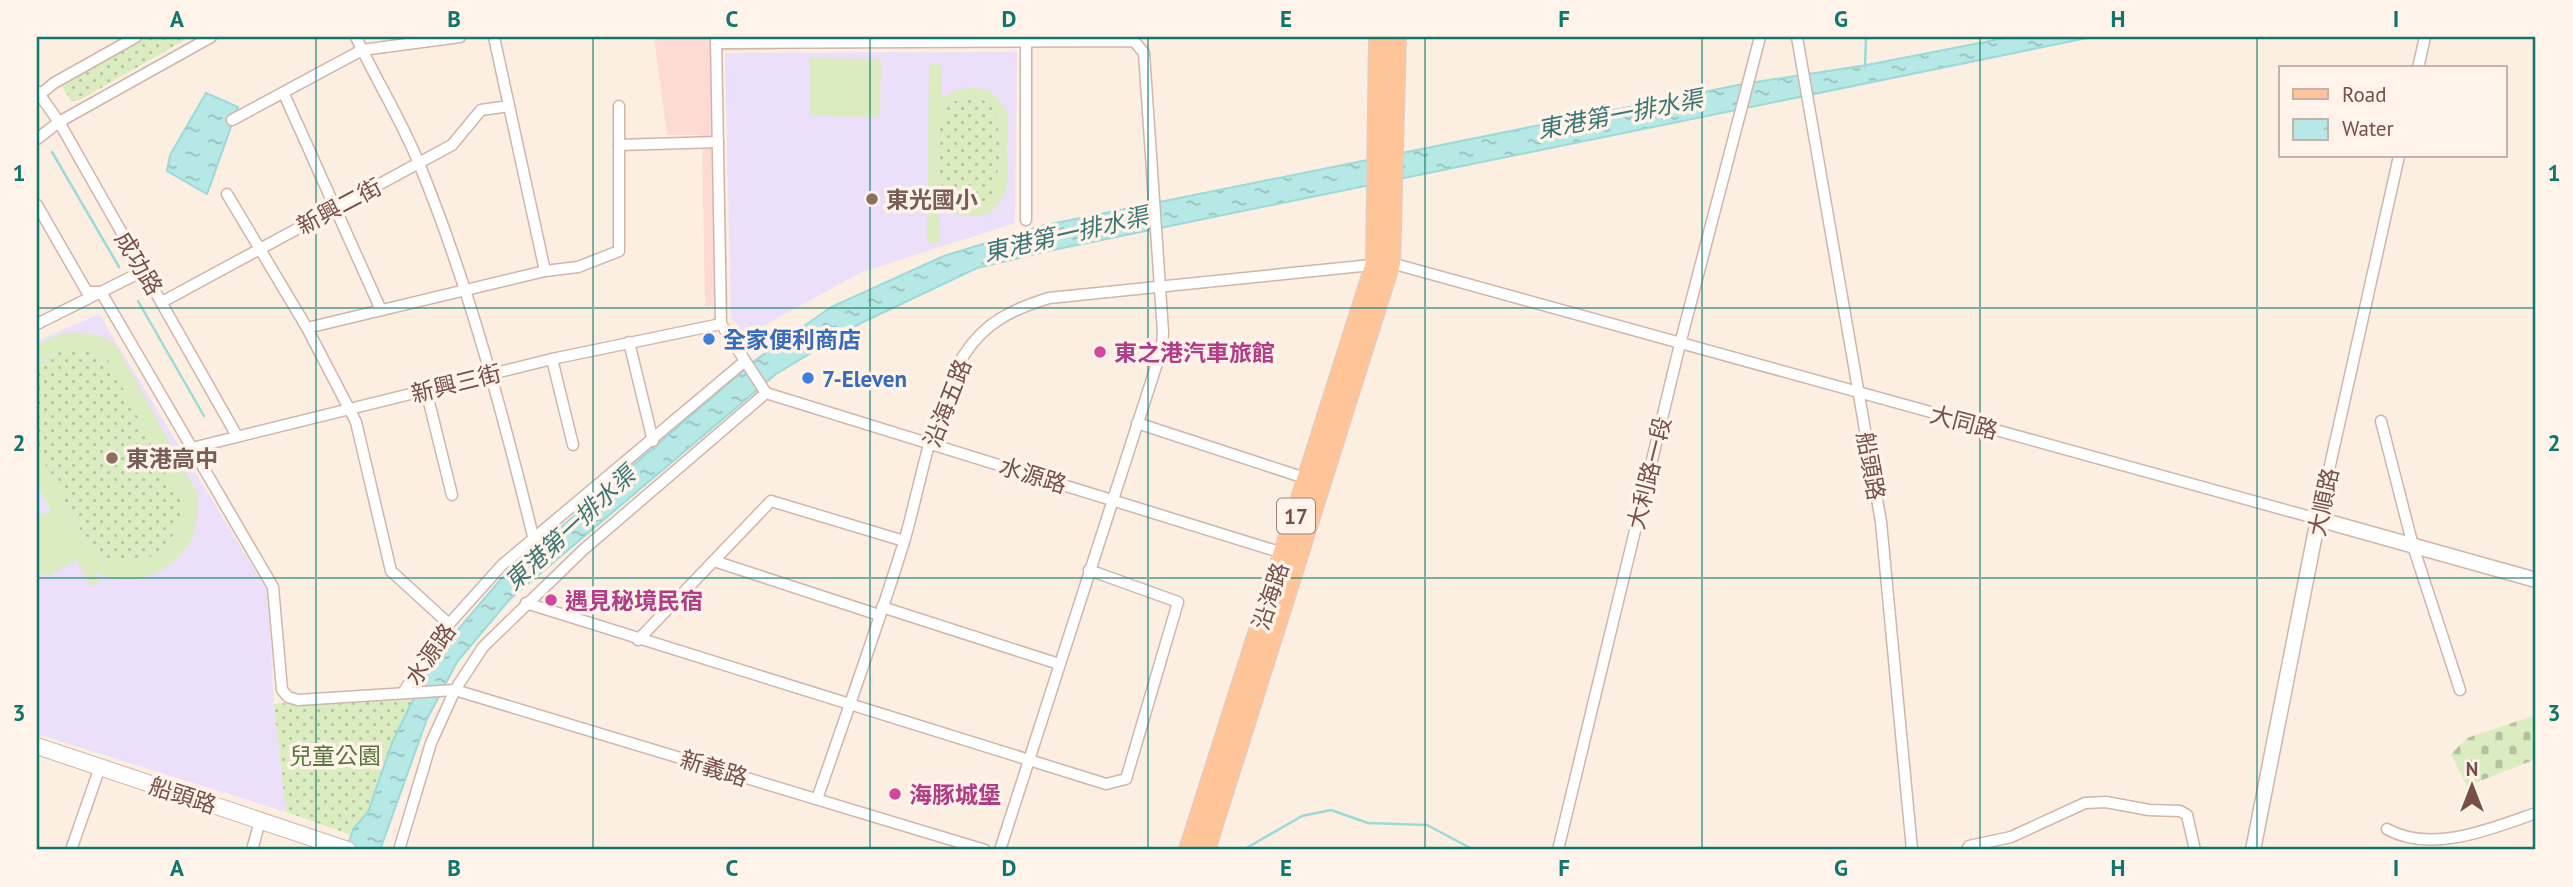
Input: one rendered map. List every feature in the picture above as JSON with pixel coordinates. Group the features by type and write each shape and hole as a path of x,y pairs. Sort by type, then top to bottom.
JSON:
{"main road":[{"name":"17","path":"1378,37 1387,145"},
{"name":"17","path":"1387,145 1397,37"},
{"name":"沿海路","path":"1208,845 1292,556 1383,263 1396,175 1387,145"},
{"name":"沿海路","path":"1188,850 1292,556 1308,479 1383,263 1377,177 1387,145"},
{"name":"船頭路","path":"37,746 348,850"}],"street":[{"path":"38,94 136,37"},
{"path":"37,139 59,122 211,37"},
{"path":"356,37 419,164 465,291 493,374 533,536"},
{"path":"232,120 362,50 460,37"},
{"path":"494,37 545,271"},
{"name":"大利路一段","path":"1558,850 1680,344 1760,37"},
{"name":"船頭路","path":"1797,37 1881,522 1912,850"},
{"path":"2419,66 2426,37"},
{"path":"766,393 721,324 716,40 1134,41 1144,53 1160,286 1161,348 1000,850"},
{"path":"1026,41 1026,220"},
{"name":"成功路","path":"38,94 59,122 237,436"},
{"path":"284,94 381,310"},
{"name":"新興二街","path":"162,302 452,145 481,110 509,106"},
{"path":"307,328 545,271 578,267 620,251 620,106"},
{"path":"619,145 718,142"},
{"name":"大順路","path":"2253,850 2319,519 2399,158"},
{"path":"227,194 307,328 356,422 388,565 449,624"},
{"path":"37,205 87,292 101,292"},
{"name":"大同路","path":"1383,263 2536,580"},
{"name":"沿海五路","path":"817,799 904,541 950,382 963,356 980,333 1005,313 1049,298 1383,263"},
{"path":"37,324 143,271"},
{"path":"101,292 192,448"},
{"name":"新興三街","path":"192,448 552,359 721,324"},
{"path":"629,342 653,441"},
{"path":"552,359 573,445"},
{"name":"水源路","path":"192,448 273,587 282,690 288,697 298,700 409,691 449,624 533,536 653,441 746,362"},
{"path":"426,390 452,495"},
{"name":"水源路","path":"399,850 431,743 454,690 483,647 526,603 766,393 1112,498 1292,556"},
{"path":"2381,421 2413,546 2460,690"},
{"path":"1137,423 1308,479"},
{"path":"638,640 771,501 904,541"},
{"path":"714,561 1059,664"},
{"path":"526,603 1106,784 1126,779 1178,602 1089,570"},
{"name":"新義路","path":"409,691 454,690 985,850"},
{"path":"71,850 100,767"},
{"path":"1967,850 1969,846 2011,837 2067,808 2085,803 2106,802 2149,810 2180,811 2187,815 2195,850"},
{"path":"2387,829 2404,839 2436,839 2470,835 2536,813"},
{"path":"252,850 260,821"}],"shaded area":[{"path":"654,37 774,37 775,50 722,51 728,305 705,306 702,135 667,135"},
{"name":"東光國小","path":"1017,52 1015,223 862,272 746,335 731,318 725,53"},
{"name":"東港高中","path":"99,314 268,592 274,704 286,812 37,734 37,341"}],"green space":[{"path":"142,37 190,37 80,100 71,101 62,86 66,80"},
{"path":"809,58 881,59 880,117 809,116"},
{"path":"929,64 942,65 941,99 960,89 971,88 990,92 998,98 1008,119 1008,173 1007,185 999,204 984,215 958,215 940,207 939,243 927,243","holes":["971,96 989,104 996,114 999,155 993,194 984,202 966,207 950,199 940,182 939,136 949,103"]},
{"path":"971,96 986,102 994,110 999,130 999,155 993,194 984,202 966,207 950,199 940,182 939,144 940,127 949,103"},
{"path":"77,332 104,337 117,346 197,493 195,531 182,554 160,571 133,579 120,580 94,571 100,583 90,586 77,560 48,576 37,572 37,517 51,511 37,484 37,449 90,548 102,558 128,562 153,556 176,533 182,515 181,502 109,361 91,351 73,349 54,353 37,364 37,345 60,334"},
{"path":"88,349 109,361 182,502 182,515 176,533 153,556 128,562 102,558 90,548 37,449 37,364 63,350"},
{"name":"兒童公園","path":"421,693 360,838 286,812 274,704"},
{"path":"2536,715 2536,759 2467,786 2451,754 2467,738"}],"water":[{"name":"東港第一排水渠","path":"2010,37 2092,37 1048,251 977,268 861,323 776,374 510,599 457,662 427,719 380,850 346,850 354,828 368,812 392,743 433,659 501,579 753,362 831,307 944,256 1041,226 1743,84 1867,65"},
{"path":"206,93 238,107 207,194 167,171 170,155"}],"waterway":[{"path":"1865,67 1866,37"},
{"path":"52,152 119,267"},
{"path":"138,301 204,416"},
{"path":"1243,850 1302,816 1331,810 1368,823 1427,825 1474,850"}],"place":[{"name":"東光國小","path":"872,199"},
{"name":"全家便利商店","path":"709,339"},
{"name":"東之港汽車旅館","path":"1100,352"},
{"name":"7-Eleven","path":"808,378"},
{"name":"東港高中","path":"112,458"},
{"name":"遇見秘境民宿","path":"551,600"},
{"name":"海豚城堡","path":"895,794"}]}
